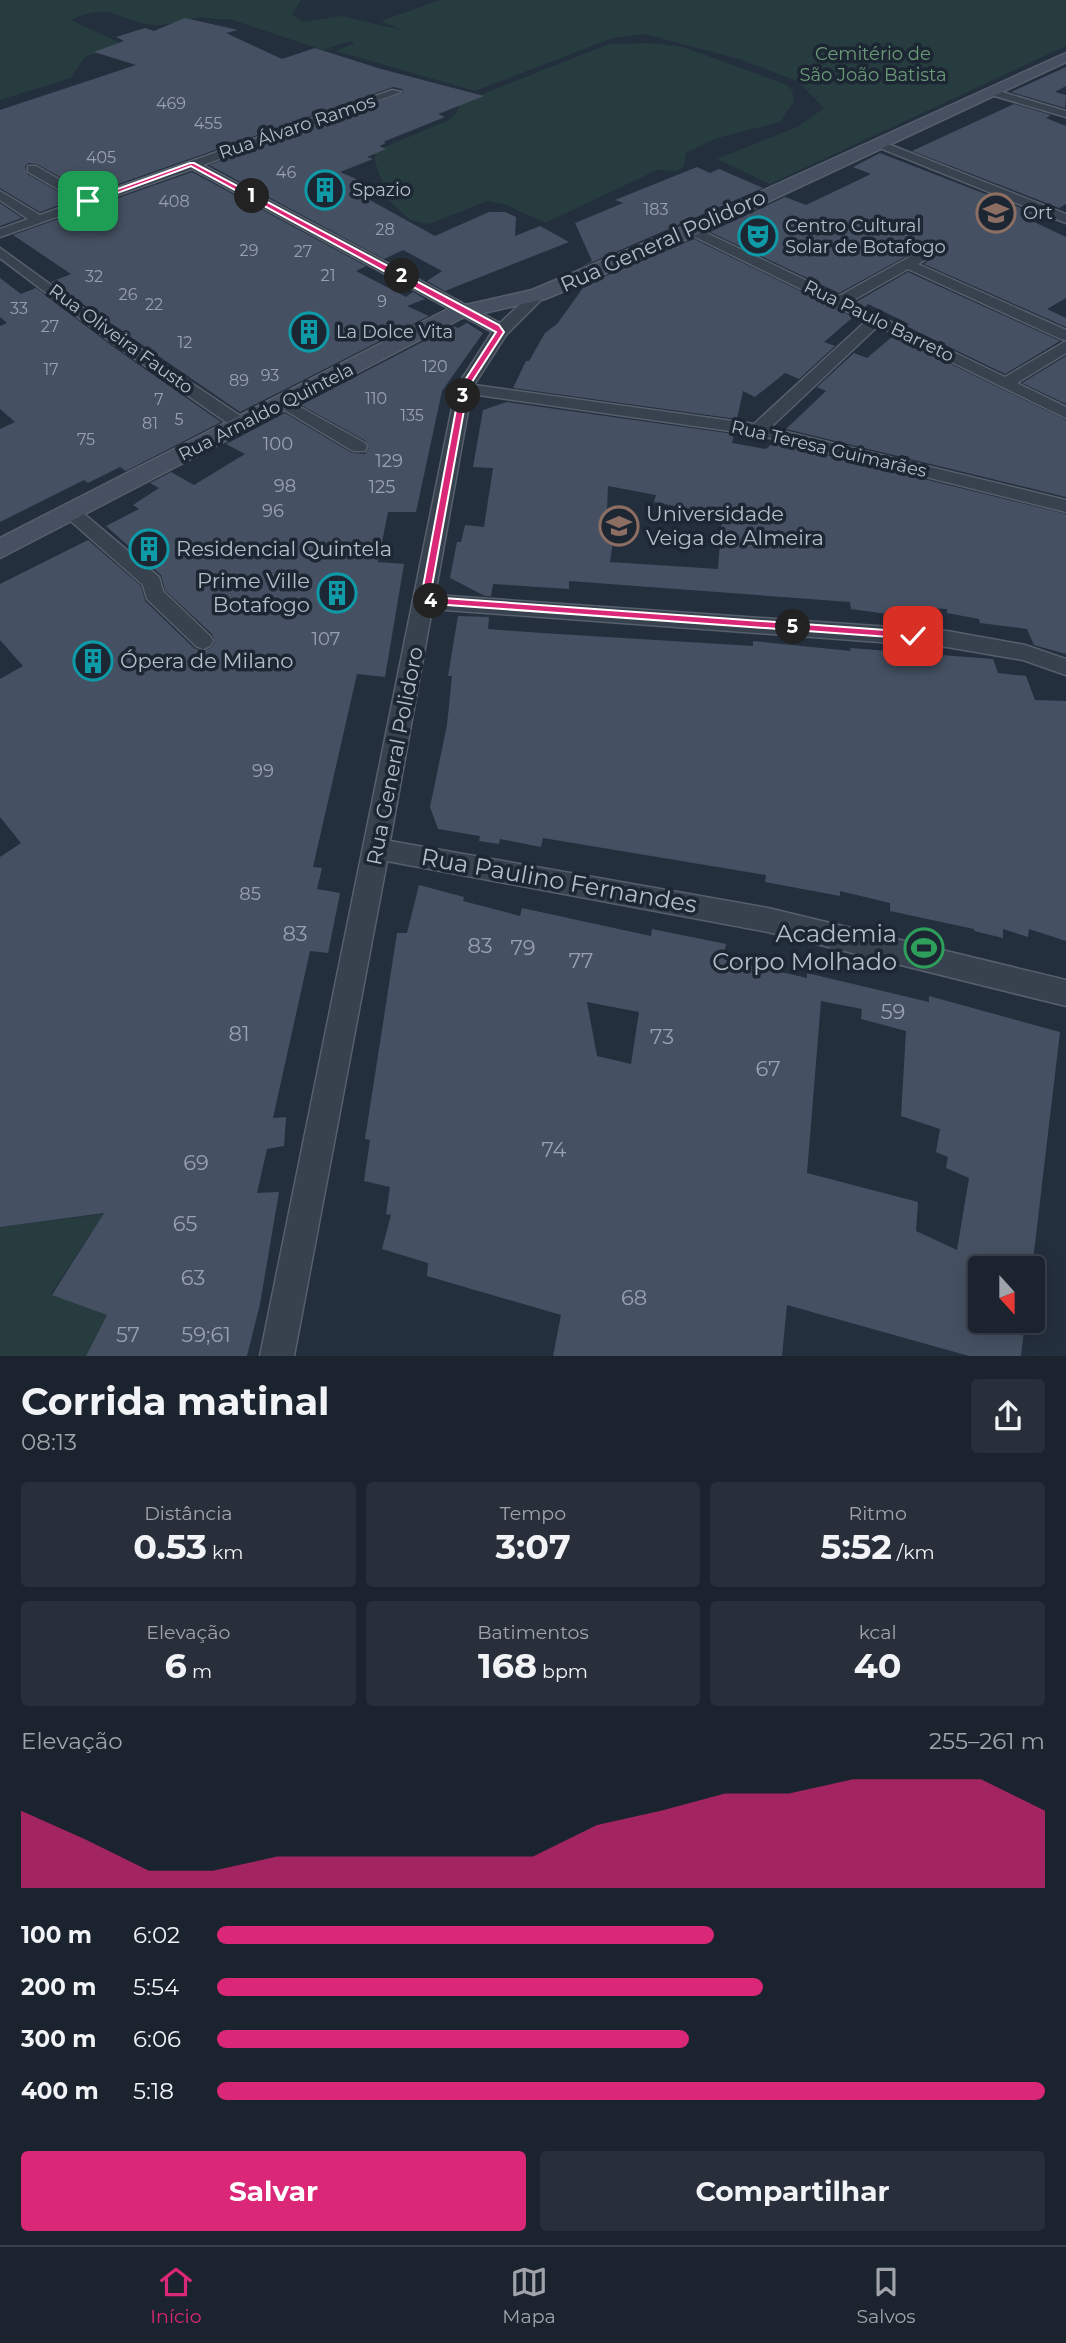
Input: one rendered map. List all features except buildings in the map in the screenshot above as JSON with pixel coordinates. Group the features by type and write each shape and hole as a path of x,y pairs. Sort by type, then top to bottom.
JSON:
{"main road":[{"name":"Rua General Polidoro","path":"538,295 692,230 1066,57"},
{"name":"Rua Arnaldo Quintela","path":"0,549 465,310 538,295"}],"street":[{"name":"Rua Álvaro Ramos","path":"0,233 396,92"},
{"path":"992,92 1066,114"},
{"path":"879,144 1066,219"},
{"path":"192,164 465,310 496,327 500,332"},
{"path":"32,169 88,201"},
{"path":"0,195 38,219"},
{"name":"Rua Paulo Barreto","path":"692,230 1066,413"},
{"name":"Rua Oliveira Fausto","path":"0,251 119,341 242,425"},
{"path":"839,302 927,253"},
{"path":"907,264 1066,336"},
{"name":"Rua General Polidoro","path":"277,1356 464,388 500,332 538,295"},
{"path":"758,430 876,320"},
{"path":"1006,383 1066,346"},
{"name":"Rua Teresa Guimarães","path":"464,388 758,430 1066,506"},
{"path":"284,403 359,447"},
{"path":"71,512 152,582 154,593 203,641"},
{"path":"424,601 947,639 1025,653 1066,667"},
{"name":"Rua Paulino Fernandes","path":"377,849 768,920 1066,993"}],"green space":[{"name":"Cemitério de São João Batista","path":"0,0 301,0 292,15 305,22 341,16 402,30 381,21 440,0 1066,0 1066,46 770,184 717,159 797,127 824,108 797,81 739,59 645,34 613,38 475,91 336,51 355,43 350,41 323,50 230,19 198,18 155,25 97,12 71,20 120,43 84,58 71,78 0,100"},
{"path":"649,43 683,47 785,84 792,90 794,101 780,122 714,139 686,153 684,167 677,171 657,170 545,223 504,204 487,201 429,224 410,220 377,190 382,182 375,162 375,151 449,120 456,114 460,103 609,44"},
{"path":"103,1214 51,1294 107,1315 86,1356 0,1356 0,1227"}],"place":[{"name":"Spazio","path":"325,190"},
{"name":"Ort","path":"996,213"},
{"name":"Centro Cultural Solar de Botafogo","path":"758,236"},
{"name":"La Dolce Vita","path":"309,332"},
{"name":"Universidade Veiga de Almeira","path":"619,526"},
{"name":"Residencial Quintela","path":"149,549"},
{"name":"Prime Ville Botafogo","path":"337,593"},
{"name":"Ópera de Milano","path":"93,661"},
{"name":"Academia Corpo Molhado","path":"924,948"}],"route":[{"path":"88,201 192,164 496,327 500,332 464,388 424,601 913,636"}]}
